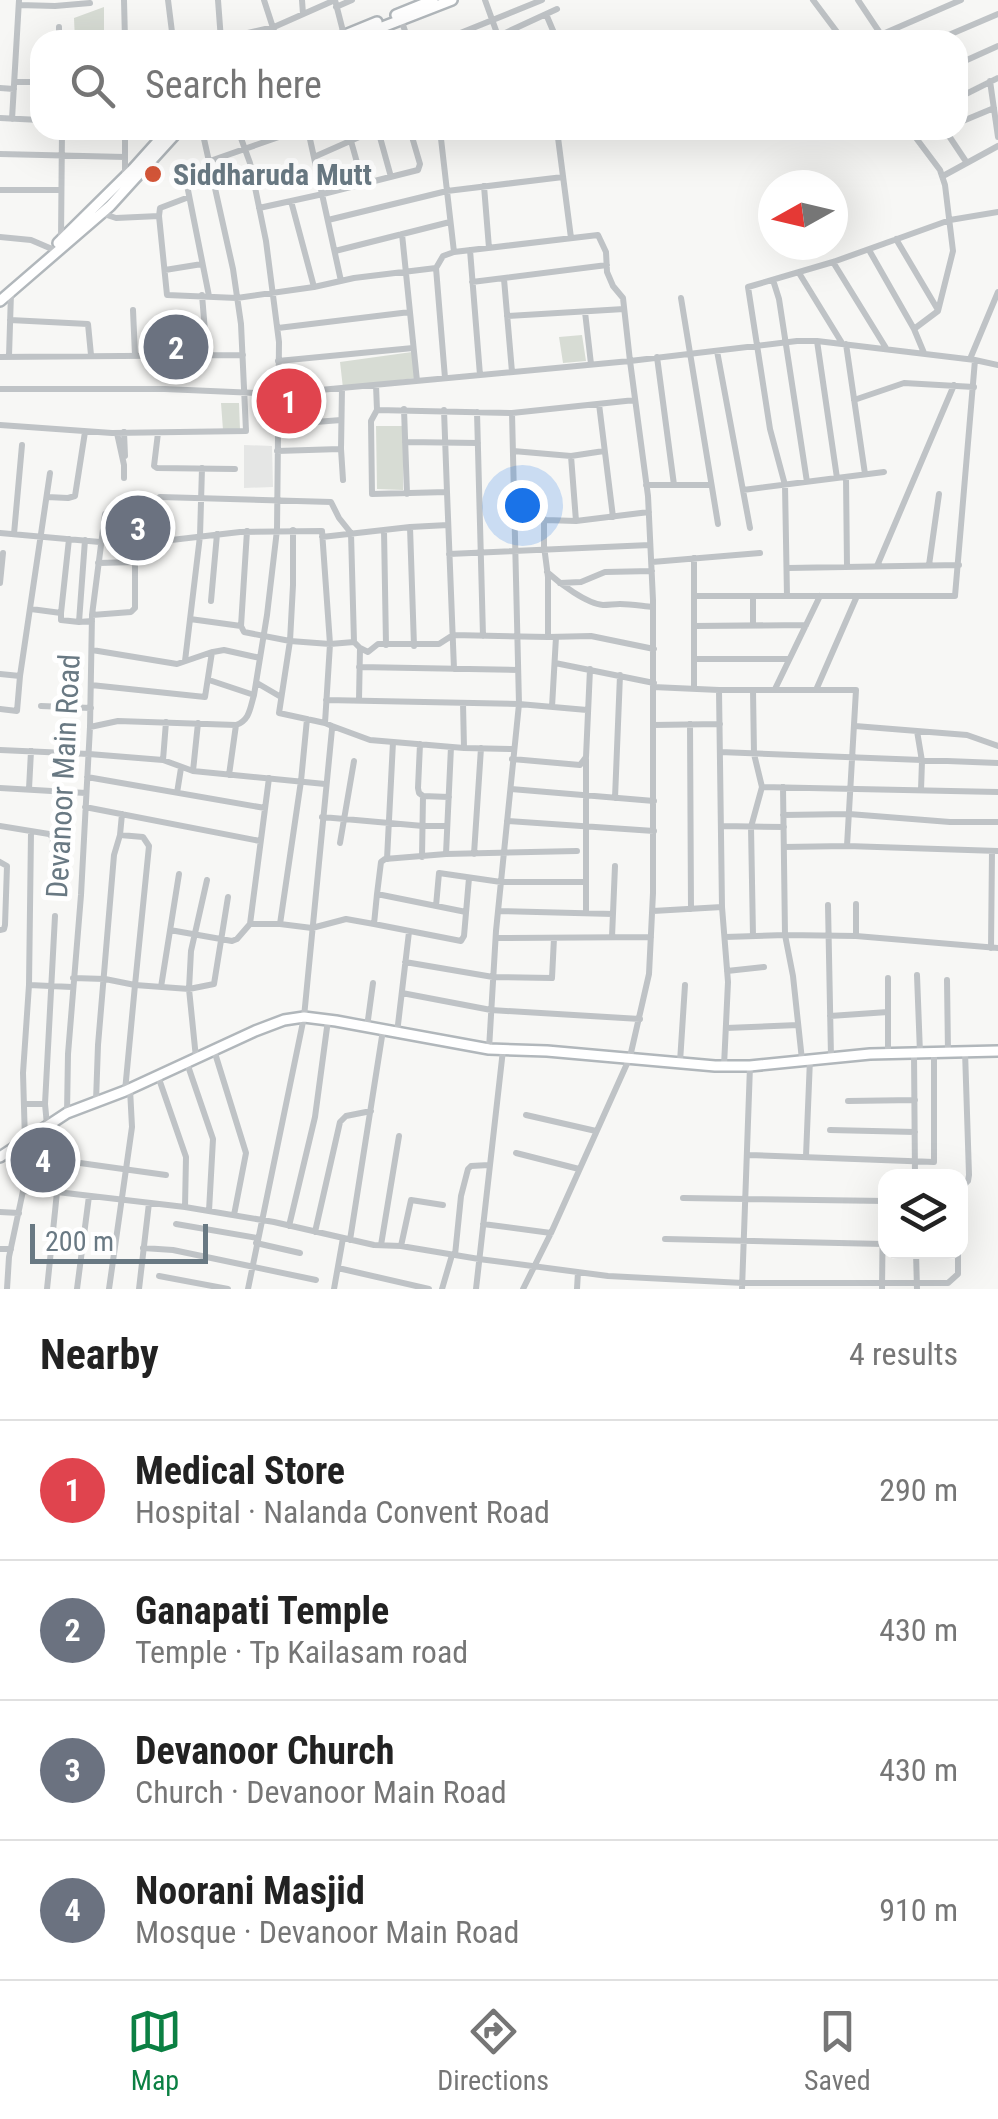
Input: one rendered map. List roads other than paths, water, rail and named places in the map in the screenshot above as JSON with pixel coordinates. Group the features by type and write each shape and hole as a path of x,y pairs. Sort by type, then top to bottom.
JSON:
{"street":[{"path":"124,0 125,30"},
{"path":"168,0 172,30"},
{"path":"218,0 220,30"},
{"path":"260,0 274,28"},
{"path":"302,0 303,14"},
{"path":"264,30 336,2 352,0"},
{"path":"364,30 433,0"},
{"path":"369,30 452,0"},
{"path":"485,0 493,30"},
{"path":"468,30 542,0"},
{"path":"813,0 836,30"},
{"path":"858,0 877,30"},
{"path":"898,30 959,0"},
{"path":"12,118 19,3 90,1 92,14"},
{"path":"336,2 344,30"},
{"path":"511,30 557,9"},
{"path":"546,14 553,30"},
{"path":"960,30 998,14"},
{"path":"401,19 405,30"},
{"path":"968,60 998,46"},
{"path":"968,93 994,80 998,137"},
{"path":"0,88 30,83"},
{"path":"968,120 994,108"},
{"path":"0,118 30,119"},
{"path":"59,245 62,140"},
{"path":"125,140 126,182"},
{"path":"0,298 101,213 160,140"},
{"path":"0,298 169,140"},
{"path":"0,425 85,432 246,431 237,298 205,140"},
{"path":"90,727 118,720 236,724 248,717 254,695 277,530 278,328 259,208 242,140"},
{"path":"208,355 206,296 186,173 272,140"},
{"path":"310,140 340,281"},
{"path":"379,140 391,177"},
{"path":"259,208 420,168 413,140"},
{"path":"441,140 454,252"},
{"path":"558,140 571,238"},
{"path":"914,329 938,311 953,251 943,176 917,140"},
{"path":"951,140 968,163"},
{"path":"314,157 351,141 363,184"},
{"path":"943,176 998,146"},
{"path":"0,154 125,157"},
{"path":"328,220 447,191 563,177"},
{"path":"484,186 490,248"},
{"path":"0,190 60,190"},
{"path":"189,197 160,208 167,294 237,298 436,268"},
{"path":"292,201 314,288"},
{"path":"787,596 785,484 772,438 747,290 752,285 833,262 950,220 998,212"},
{"path":"101,213 116,218 159,216"},
{"path":"334,252 450,222"},
{"path":"402,234 417,381"},
{"path":"446,378 436,268 443,256 598,235 613,286 623,298 649,512 654,607 654,831 649,974 630,1057 522,1289"},
{"path":"0,238 59,245"},
{"path":"896,239 938,311"},
{"path":"470,250 480,375"},
{"path":"869,250 924,353"},
{"path":"833,262 886,348"},
{"path":"164,270 202,264"},
{"path":"472,282 607,265"},
{"path":"799,273 844,343 865,474"},
{"path":"504,279 512,372"},
{"path":"773,280 780,299 807,482"},
{"path":"11,290 4,356 243,355"},
{"path":"694,596 952,597 957,593 974,387 972,359 998,292"},
{"path":"681,298 718,524"},
{"path":"507,316 624,309"},
{"path":"134,310 135,355"},
{"path":"278,328 410,312"},
{"path":"584,312 591,364"},
{"path":"10,320 88,324 91,355"},
{"path":"817,341 837,478"},
{"path":"0,389 278,394 817,341 998,365"},
{"path":"278,361 414,348"},
{"path":"717,350 750,528"},
{"path":"657,357 674,485"},
{"path":"854,400 904,383 974,387"},
{"path":"376,385 377,410 371,421 372,494 447,492"},
{"path":"877,566 954,385"},
{"path":"342,388 343,480"},
{"path":"377,410 512,413 635,400"},
{"path":"598,404 613,517"},
{"path":"404,410 407,494"},
{"path":"444,410 454,669"},
{"path":"477,411 483,636"},
{"path":"490,1050 498,911 518,704 512,413"},
{"path":"277,425 341,420"},
{"path":"47,497 75,496 85,432"},
{"path":"120,432 126,462"},
{"path":"120,432 124,478"},
{"path":"158,432 154,466 235,468"},
{"path":"405,442 478,443"},
{"path":"14,534 22,445"},
{"path":"276,451 341,449"},
{"path":"513,451 570,456 604,451"},
{"path":"570,456 576,521"},
{"path":"185,661 200,536 202,468"},
{"path":"743,490 884,472"},
{"path":"0,709 18,711 50,473"},
{"path":"846,477 847,567"},
{"path":"646,485 711,485"},
{"path":"929,566 938,494"},
{"path":"160,497 330,502 352,534 359,700"},
{"path":"514,519 576,521 649,512"},
{"name":"Devanoor Main Road","path":"66,1114 91,708 92,618 105,514"},
{"path":"544,519 555,662 552,707"},
{"path":"322,537 448,525"},
{"path":"410,526 414,646"},
{"path":"292,530 290,641 279,713 328,724 365,738 513,749"},
{"path":"384,530 386,644"},
{"path":"69,539 61,620 78,622 135,608 137,544 217,534 322,531 330,644 328,724 304,1017 248,1289"},
{"path":"246,532 241,626 244,632 290,641 357,645 368,652 378,644 439,644 453,635 600,636 654,649"},
{"path":"0,533 100,542"},
{"path":"210,601 217,534"},
{"path":"78,622 85,540"},
{"path":"449,554 650,545"},
{"path":"0,583 3,553"},
{"path":"548,586 581,582 605,572 694,558 760,553"},
{"path":"694,558 694,689"},
{"path":"98,562 136,562"},
{"path":"788,568 960,565"},
{"path":"547,572 587,601 654,607"},
{"path":"578,592 581,582"},
{"path":"753,596 753,626"},
{"path":"774,690 820,596"},
{"path":"816,690 857,596"},
{"path":"31,610 61,613"},
{"path":"190,619 241,626"},
{"path":"694,626 806,625"},
{"path":"92,650 178,664 221,650 260,658"},
{"path":"91,685 205,697 212,652"},
{"path":"694,659 790,659"},
{"path":"555,662 653,685 694,689 856,690 847,846"},
{"path":"360,666 518,670"},
{"path":"586,913 590,669"},
{"path":"0,674 20,676"},
{"path":"615,798 620,675"},
{"path":"209,680 254,695"},
{"path":"256,683 281,697"},
{"path":"719,690 722,907 727,971 724,1066"},
{"path":"753,690 754,754 762,787 751,827 753,936"},
{"path":"326,700 518,704 587,710"},
{"path":"464,703 464,748"},
{"path":"41,706 91,708"},
{"path":"280,924 307,719"},
{"path":"163,760 166,722"},
{"path":"194,771 198,723"},
{"path":"229,775 236,724"},
{"path":"690,724 691,909"},
{"path":"654,725 720,724"},
{"path":"855,726 966,735 998,746"},
{"path":"916,731 922,761 921,790"},
{"path":"388,859 393,742"},
{"path":"420,744 419,793 449,797"},
{"path":"446,854 452,747"},
{"path":"474,854 481,748"},
{"path":"0,750 163,760 194,771 325,784"},
{"path":"29,790 32,750"},
{"path":"720,752 998,763"},
{"path":"512,759 580,766 586,757"},
{"path":"340,843 354,761"},
{"path":"176,793 181,768"},
{"path":"87,777 265,808"},
{"path":"170,930 234,940 250,924 269,778"},
{"path":"762,787 998,792"},
{"path":"783,787 785,935 806,1060 806,1156"},
{"path":"0,788 86,793"},
{"path":"510,790 654,801"},
{"path":"422,857 423,796"},
{"path":"85,807 260,841"},
{"path":"96,1101 114,855 122,814"},
{"path":"783,816 849,814 998,822"},
{"path":"322,817 448,826"},
{"path":"506,821 654,831"},
{"path":"0,826 52,837 52,872"},
{"path":"722,826 784,827"},
{"path":"4,1286 4,1266 23,1190 31,832"},
{"path":"109,1289 132,1128 128,1090 149,846 143,837 120,836"},
{"path":"724,937 856,936 995,948 995,851 784,847"},
{"path":"374,924 381,862 388,859 577,851"},
{"path":"0,862 7,866 5,925 0,930"},
{"path":"612,937 615,866"},
{"path":"436,906 439,873 501,882 586,882"},
{"path":"161,987 179,874"},
{"path":"250,924 312,928 346,918 461,941 470,878"},
{"path":"206,880 194,934 189,989 191,1061 213,1139 209,1211"},
{"path":"377,894 466,912"},
{"path":"73,978 189,989 214,984 228,898"},
{"path":"856,904 856,936"},
{"path":"828,906 831,1058"},
{"path":"652,912 722,907"},
{"path":"498,911 613,914"},
{"path":"47,1125 44,1104 55,916"},
{"path":"397,1033 409,932"},
{"path":"496,938 650,937"},
{"path":"405,962 493,977 552,978 554,938"},
{"path":"727,971 764,967"},
{"path":"915,1169 916,975"},
{"path":"888,978 888,1053"},
{"path":"947,980 948,1052"},
{"path":"367,1027 373,982"},
{"path":"680,1062 685,985"},
{"path":"29,986 72,987"},
{"path":"402,993 491,1010 640,1019"},
{"path":"830,1016 888,1012"},
{"path":"0,1158 66,1114 284,1020 304,1017 490,1050 724,1066 888,1053 998,1051"},
{"path":"288,1226 315,1116 328,1020"},
{"path":"726,1028 798,1025"},
{"path":"334,1289 347,1239 383,1030"},
{"path":"214,1050 246,1153 234,1216"},
{"path":"476,1289 503,1050"},
{"path":"748,1154 934,1162 934,1052"},
{"path":"965,1052 968,1181"},
{"path":"742,1286 750,1066"},
{"path":"158,1076 186,1156 186,1207"},
{"path":"848,1101 914,1100"},
{"path":"24,1104 44,1104"},
{"path":"316,1232 340,1122 346,1116 371,1111"},
{"path":"526,1115 596,1131"},
{"path":"830,1130 915,1132"},
{"path":"381,1246 399,1136"},
{"path":"516,1154 580,1169"},
{"path":"80,1162 166,1174"},
{"path":"442,1289 454,1255 468,1169 489,1165"},
{"path":"23,1190 186,1207 381,1246 662,1284 948,1286 958,1274 958,1259"},
{"path":"47,1289 58,1192"},
{"path":"77,1289 89,1196"},
{"path":"683,1198 878,1200"},
{"path":"402,1246 411,1200 443,1204"},
{"path":"138,1289 149,1203"},
{"path":"0,1212 18,1212"},
{"path":"176,1224 300,1253"},
{"path":"483,1224 551,1233"},
{"path":"665,1239 878,1244"},
{"path":"144,1248 172,1250 316,1280"},
{"path":"0,1249 10,1249"},
{"path":"882,1259 882,1286"},
{"path":"916,1259 917,1286"},
{"path":"338,1268 430,1289"},
{"path":"577,1289 578,1272"},
{"path":"158,1276 228,1289"},
{"path":"632,1278 632,1289"}],"place":[{"name":"Siddharuda Mutt","path":"153,174"},
{"name":"Ganapati Temple","path":"176,347"},
{"name":"Medical Store","path":"289,401"},
{"name":"Devanoor Church","path":"138,528"},
{"name":"Noorani Masjid","path":"43,1160"}]}
